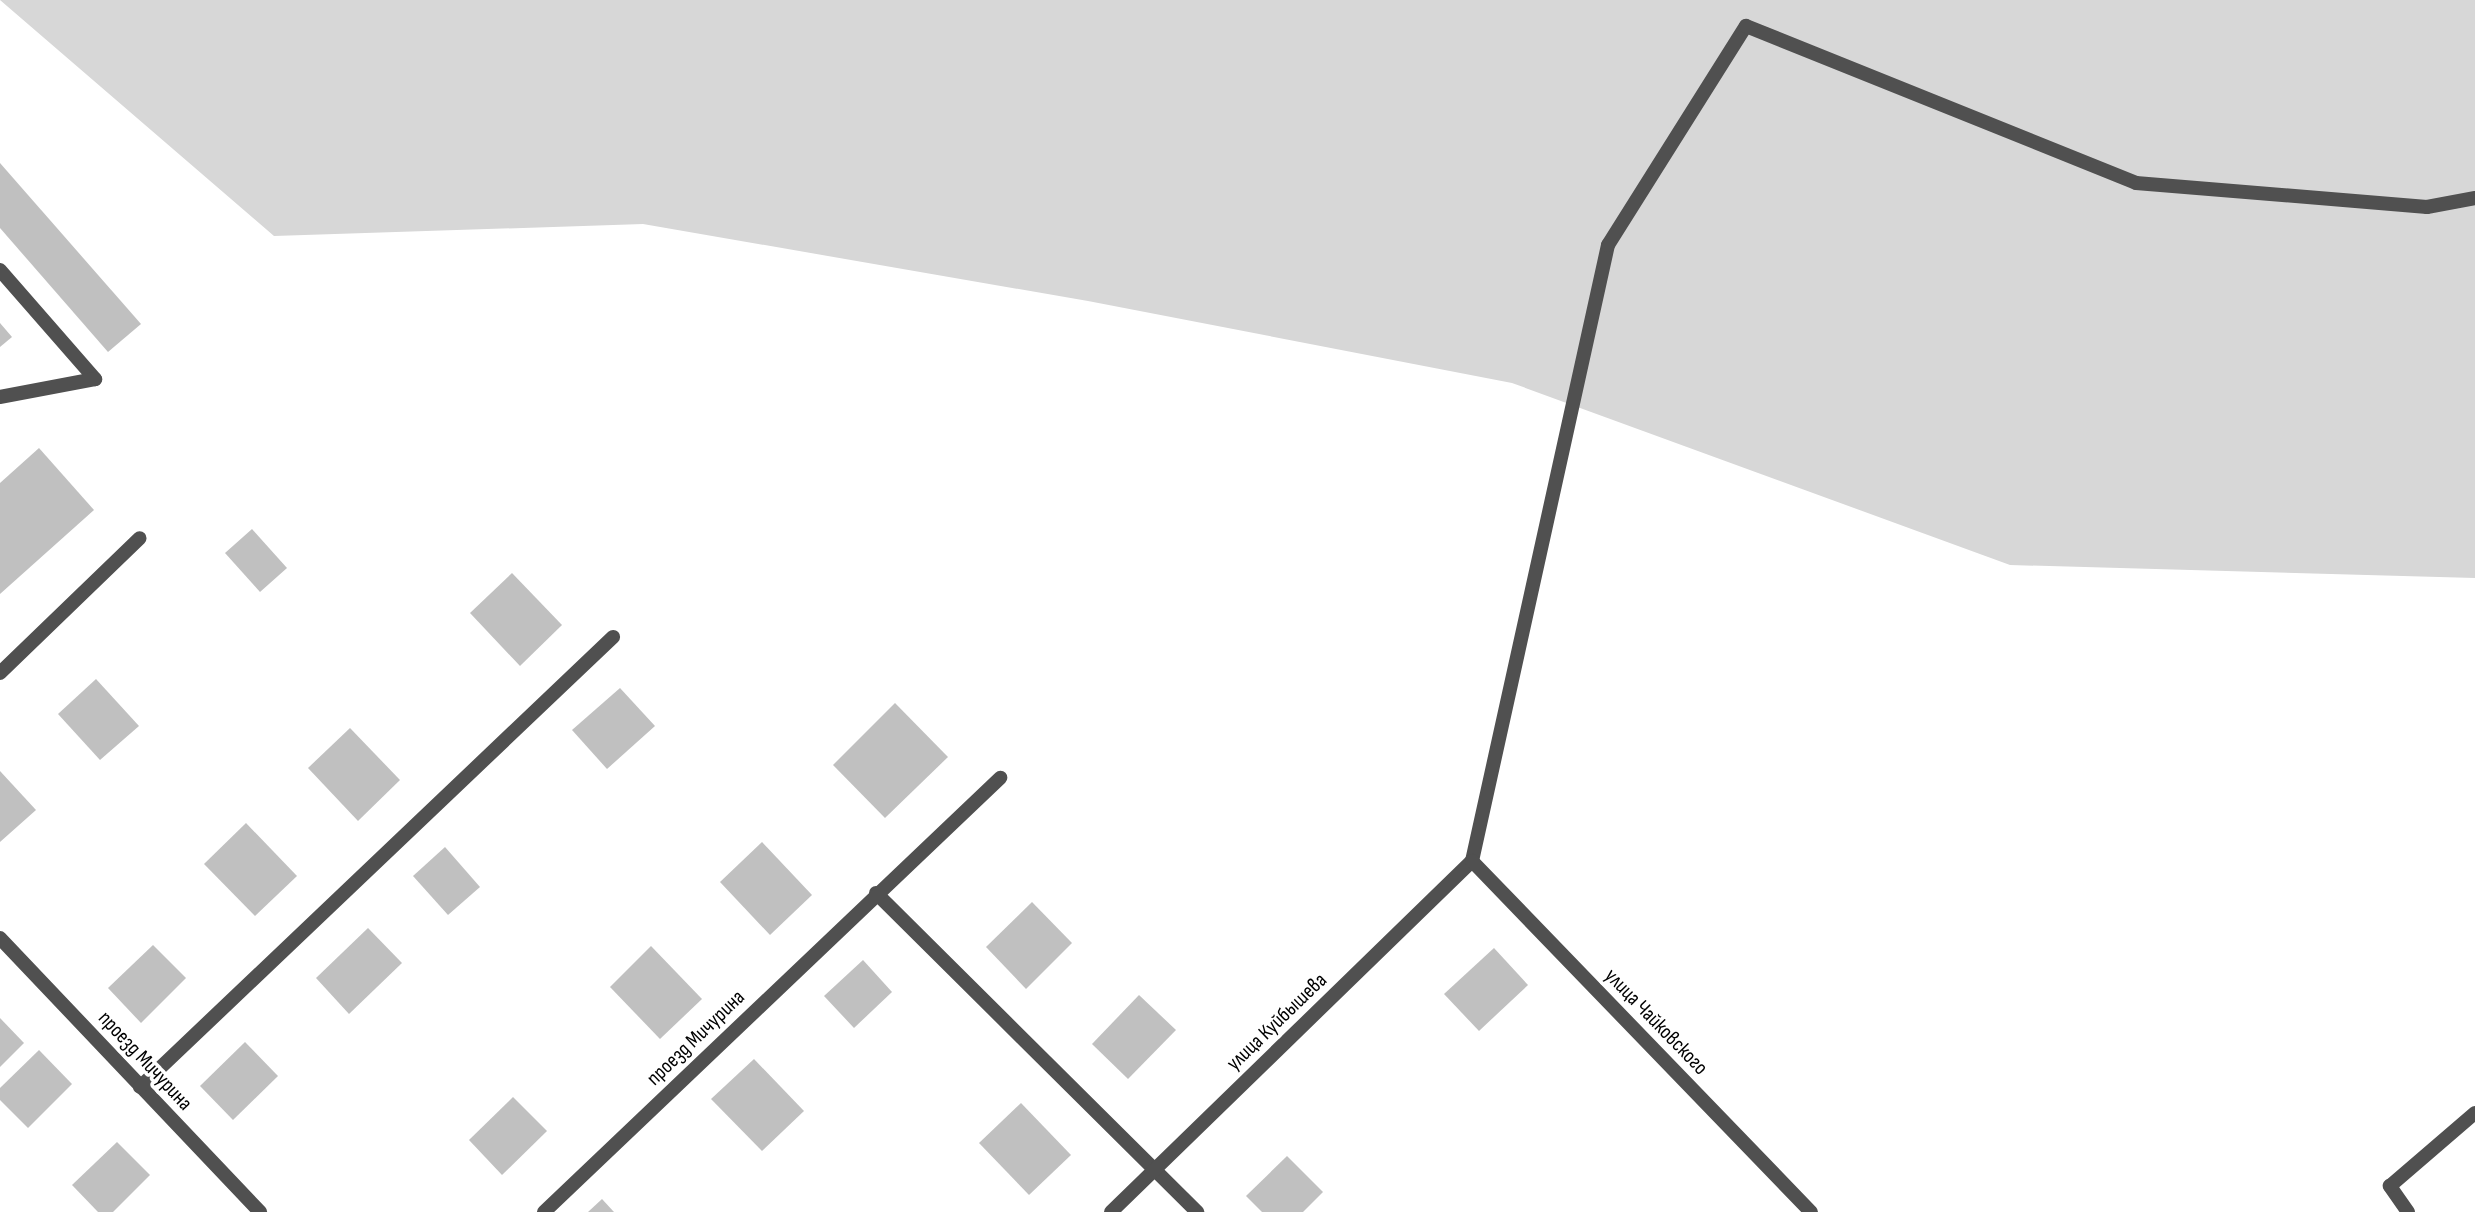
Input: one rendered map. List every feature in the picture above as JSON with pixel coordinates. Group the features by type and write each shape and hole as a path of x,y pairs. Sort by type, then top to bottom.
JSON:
{"street":[{"path":"1472,861 1608,244 1746,26 2136,183 2427,208 2475,198"},
{"path":"0,270 95,379 0,397"},
{"path":"0,673 140,538"},
{"path":"140,1087 613,637"},
{"name":"проезд Мичурина","path":"544,1212 1000,778"},
{"name":"улица Куйбышева","path":"1111,1212 1472,861"},
{"name":"улица Чайковского","path":"1472,861 1803,1209"},
{"path":"877,893 1156,1168 1197,1212"},
{"name":"проезд Мичурина","path":"0,938 260,1212"},
{"path":"2408,1212 2390,1186 2475,1113"}],"shaded area":[{"path":"0,0 2475,0 2475,578 2010,565 1512,383 1088,301 643,224 274,236"}],"building":[{"path":"0,163 141,324 108,352 0,228"},
{"path":"0,323 12,337 0,347"},
{"path":"39,448 94,510 0,594 0,483"},
{"path":"252,529 287,568 260,592 225,553"},
{"path":"512,573 562,625 520,666 470,613"},
{"path":"96,679 139,726 100,760 58,714"},
{"path":"620,688 655,726 607,769 572,730"},
{"path":"895,703 948,757 885,818 833,765"},
{"path":"350,728 400,780 358,821 308,768"},
{"path":"0,771 36,810 0,842"},
{"path":"246,823 297,876 255,916 204,864"},
{"path":"762,842 812,895 770,935 720,882"},
{"path":"445,847 480,887 448,915 413,876"},
{"path":"1032,902 1072,943 1026,989 986,947"},
{"path":"368,928 402,963 349,1014 316,978"},
{"path":"153,945 186,978 141,1023 108,988"},
{"path":"651,946 702,999 660,1039 610,987"},
{"path":"1494,948 1528,985 1479,1031 1444,994"},
{"path":"863,960 892,992 854,1028 824,996"},
{"path":"1139,995 1176,1030 1128,1079 1092,1044"},
{"path":"0,1018 24,1043 0,1067"},
{"path":"245,1042 278,1076 233,1120 200,1086"},
{"path":"39,1050 72,1084 28,1128 0,1100 0,1088"},
{"path":"754,1059 804,1111 762,1151 711,1099"},
{"path":"513,1097 547,1131 502,1175 469,1140"},
{"path":"1021,1103 1071,1155 1029,1195 979,1143"},
{"path":"117,1142 150,1175 113,1212 98,1212 72,1185"},
{"path":"1287,1156 1323,1192 1303,1212 1262,1212 1246,1196"},
{"path":"602,1199 614,1212 588,1212"}]}
